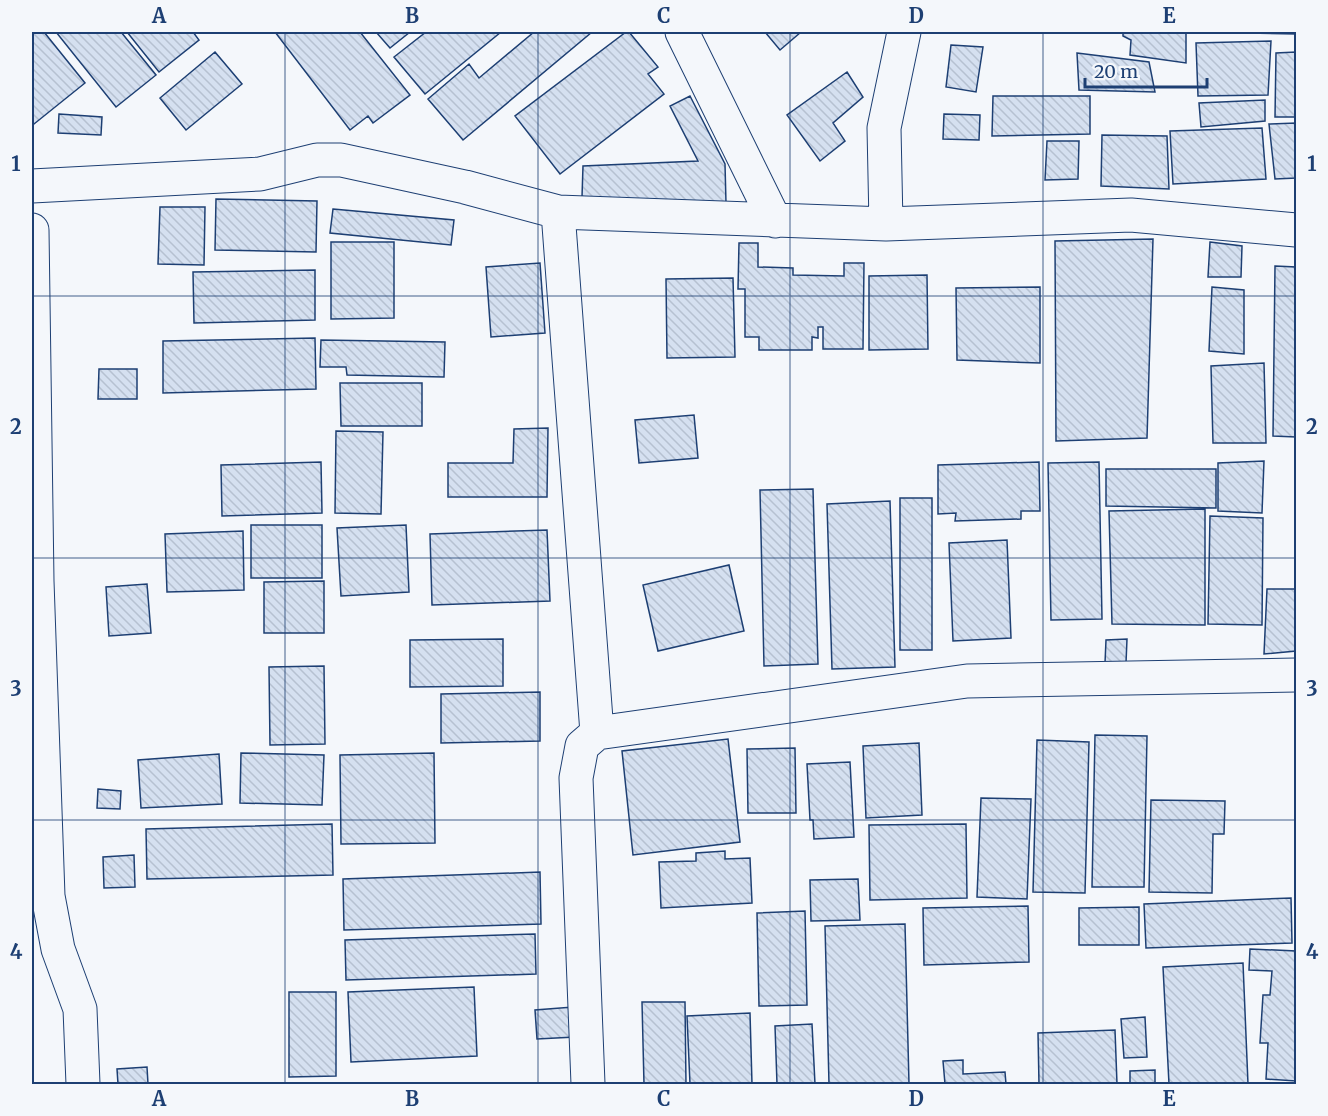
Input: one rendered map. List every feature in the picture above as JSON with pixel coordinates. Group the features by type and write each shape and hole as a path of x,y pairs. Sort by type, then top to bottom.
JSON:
{"street":[{"path":"682,32 776,221"},
{"path":"886,224 884,128 904,32"},
{"path":"32,186 260,174 316,160 341,160 465,187 558,212 886,224 1131,215 1296,230"},
{"path":"558,212 597,733"},
{"path":"32,230 37,558 48,896 57,949 80,1009 83,1084"},
{"path":"588,1084 576,778 582,746 597,733 967,681 1296,675"}],"building":[{"path":"32,32 44,32 85,83 34,124 32,121"},
{"path":"56,32 121,32 156,75 116,107"},
{"path":"127,32 193,32 199,40 159,72"},
{"path":"275,32 360,32 410,95 373,123 368,116 350,130"},
{"path":"376,32 410,32 390,48"},
{"path":"426,32 501,32 425,94 394,57"},
{"path":"534,32 592,32 463,140 428,99 469,64 479,78"},
{"path":"629,32 658,67 648,74 664,94 560,174 515,116"},
{"path":"765,32 801,32 780,50"},
{"path":"1123,32 1186,32 1186,63 1130,55 1131,40 1123,36"},
{"path":"1197,32 1296,32 1296,34"},
{"path":"1271,41 1268,95 1198,96 1196,43"},
{"path":"951,45 983,47 976,92 946,87"},
{"path":"215,52 242,84 186,130 160,98"},
{"path":"1296,52 1296,117 1275,117 1276,53"},
{"path":"1077,53 1149,62 1155,92 1079,90"},
{"path":"847,72 863,97 833,123 845,141 820,161 787,115"},
{"path":"690,96 725,164 726,203 582,197 583,166 698,161 670,106"},
{"path":"993,96 1090,96 1090,134 992,136"},
{"path":"1265,100 1265,121 1201,127 1199,103"},
{"path":"59,114 102,117 101,135 58,133"},
{"path":"944,114 980,115 979,140 943,139"},
{"path":"1296,123 1296,178 1275,179 1269,124"},
{"path":"1262,128 1266,179 1173,184 1170,131"},
{"path":"1102,135 1167,136 1169,189 1101,186"},
{"path":"1047,141 1079,141 1078,179 1045,180"},
{"path":"216,199 317,201 316,252 215,250"},
{"path":"160,207 205,207 204,265 158,264"},
{"path":"333,209 454,220 451,245 330,233"},
{"path":"1153,239 1147,438 1056,441 1055,241"},
{"path":"331,242 394,242 394,318 331,319"},
{"path":"1210,242 1242,246 1241,277 1208,277"},
{"path":"739,243 758,243 758,267 793,268 793,275 844,276 844,263 864,263 863,349 823,349 823,327 818,327 818,338 812,337 812,350 759,350 759,337 745,337 745,289 738,289"},
{"path":"540,263 545,333 491,337 486,267"},
{"path":"1275,266 1296,267 1296,437 1273,436"},
{"path":"315,270 315,320 194,323 193,272"},
{"path":"927,275 928,349 869,350 869,276"},
{"path":"733,278 735,357 667,358 666,279"},
{"path":"1040,287 1040,363 957,360 956,288"},
{"path":"1212,287 1244,290 1244,354 1209,351"},
{"path":"315,338 316,389 163,393 163,341"},
{"path":"321,340 445,342 444,377 347,375 346,367 320,367"},
{"path":"1264,363 1266,443 1213,443 1211,366"},
{"path":"99,369 137,369 137,399 98,399"},
{"path":"340,383 422,383 422,426 341,426"},
{"path":"694,415 698,458 639,463 635,420"},
{"path":"548,428 547,497 448,497 448,463 513,463 514,429"},
{"path":"336,431 383,432 381,514 335,513"},
{"path":"1264,461 1262,513 1218,511 1218,463"},
{"path":"321,462 322,513 222,516 221,465"},
{"path":"1039,462 1040,511 1021,511 1021,519 955,521 956,513 938,514 938,465"},
{"path":"1099,462 1102,619 1051,620 1048,463"},
{"path":"1106,469 1216,469 1216,508 1106,506"},
{"path":"813,489 818,664 764,666 760,490"},
{"path":"900,498 932,498 932,650 900,650"},
{"path":"890,501 895,667 832,669 827,504"},
{"path":"1205,509 1205,625 1112,624 1109,511"},
{"path":"1210,516 1263,518 1262,625 1208,624"},
{"path":"251,525 322,525 322,578 251,578"},
{"path":"406,525 409,592 341,596 337,528"},
{"path":"547,530 550,601 432,605 430,534"},
{"path":"243,531 244,590 167,592 165,534"},
{"path":"1007,540 1011,638 953,641 949,543"},
{"path":"729,565 744,631 658,651 643,585"},
{"path":"324,581 324,633 264,633 264,582"},
{"path":"147,584 151,633 109,636 106,587"},
{"path":"1267,589 1296,589 1296,651 1264,654"},
{"path":"503,639 503,686 410,687 410,640"},
{"path":"1127,639 1126,663 1105,663 1106,640"},
{"path":"324,666 325,744 270,745 269,667"},
{"path":"540,692 540,741 441,743 441,694"},
{"path":"1095,735 1147,736 1144,887 1092,887"},
{"path":"728,739 740,842 633,855 622,751"},
{"path":"1037,740 1089,742 1085,893 1033,892"},
{"path":"919,743 922,815 866,818 863,746"},
{"path":"795,748 796,813 748,813 747,749"},
{"path":"241,753 324,755 322,805 240,803"},
{"path":"434,753 435,843 341,844 340,755"},
{"path":"219,754 222,804 141,808 138,760"},
{"path":"850,762 854,837 814,839 813,820 810,820 807,764"},
{"path":"98,789 121,791 120,809 97,808"},
{"path":"981,798 1031,799 1027,899 977,897"},
{"path":"1151,800 1225,801 1224,834 1213,834 1212,893 1149,892"},
{"path":"332,824 333,875 147,879 146,829"},
{"path":"966,824 967,898 870,900 869,825"},
{"path":"725,851 725,859 750,858 752,903 661,908 659,862 696,861 696,853"},
{"path":"134,855 135,887 104,888 103,857"},
{"path":"540,872 541,924 344,930 343,879"},
{"path":"858,879 860,920 811,921 810,880"},
{"path":"1291,898 1292,943 1146,948 1144,904"},
{"path":"1028,906 1029,962 924,965 923,908"},
{"path":"1139,907 1139,945 1079,945 1079,908"},
{"path":"805,911 807,1005 759,1006 757,913"},
{"path":"905,924 909,1084 829,1084 825,926"},
{"path":"535,934 536,974 346,980 345,940"},
{"path":"1250,949 1296,951 1296,1081 1266,1079 1268,1043 1260,1043 1263,995 1270,995 1272,971 1249,970"},
{"path":"1243,963 1248,1084 1169,1084 1163,967"},
{"path":"474,987 477,1056 351,1062 348,992"},
{"path":"289,992 336,992 336,1076 289,1077"},
{"path":"642,1002 685,1002 686,1084 644,1084"},
{"path":"573,1007 575,1037 537,1039 535,1010"},
{"path":"750,1013 752,1084 690,1084 687,1016"},
{"path":"1145,1017 1147,1057 1124,1058 1121,1019"},
{"path":"812,1024 815,1084 777,1084 775,1026"},
{"path":"1115,1030 1117,1084 1039,1084 1038,1033"},
{"path":"963,1060 963,1074 1005,1072 1006,1084 945,1084 943,1061"},
{"path":"147,1067 148,1084 118,1084 117,1069"},
{"path":"1155,1070 1155,1084 1130,1084 1130,1071"}]}
